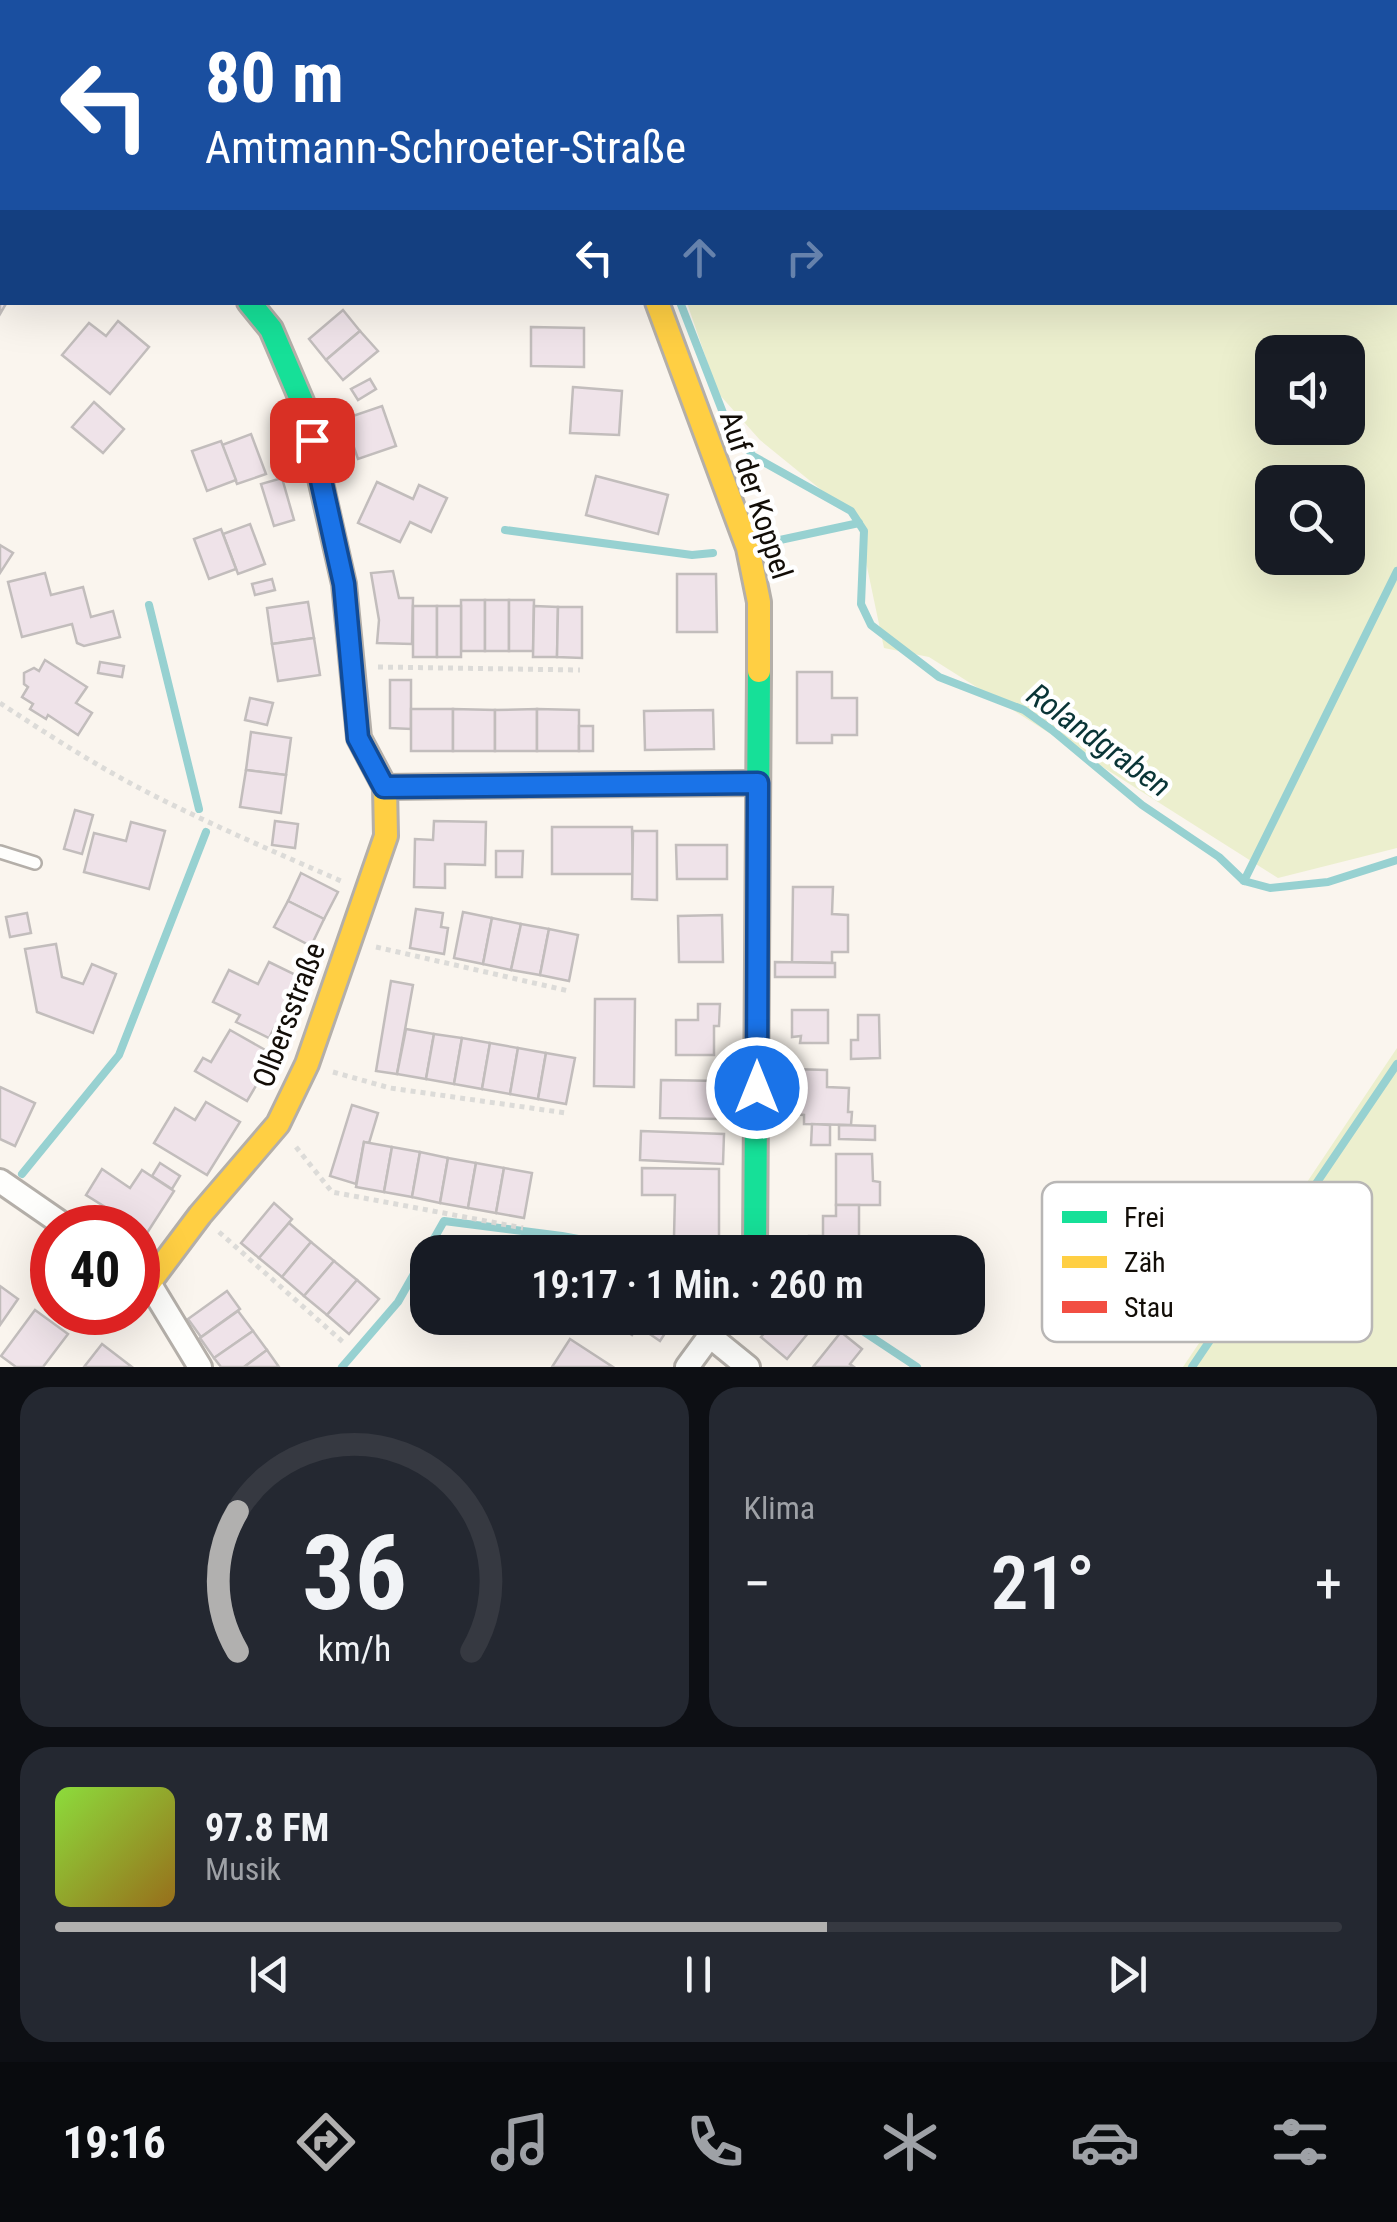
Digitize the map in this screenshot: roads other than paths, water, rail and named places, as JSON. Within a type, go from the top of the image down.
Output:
[{"type":"street","points":[[251,305],[271,329],[304,404],[344,584],[358,738],[384,787],[758,783]]},
{"type":"street","name":"Auf der Koppel","points":[[658,305],[748,548],[759,602],[755,1235]]},
{"type":"street","name":"Olbersstraße","points":[[160,1260],[278,1124],[307,1064],[386,836],[384,787]]},
{"type":"street","points":[[0,1180],[35,1205]]},
{"type":"street","points":[[160,1305],[200,1367]]},
{"type":"street","points":[[687,1367],[711,1335]]},
{"type":"street","points":[[723,1335],[748,1367]]},
{"type":"lane","points":[[0,852],[35,863]]},
{"type":"waterway","name":"Rolandgraben","points":[[681,305],[725,418],[753,456],[851,511],[864,531],[861,604],[871,625],[939,677],[1024,710],[1142,805],[1219,857],[1244,881],[1270,888],[1328,882],[1397,860]]},
{"type":"waterway","points":[[766,543],[859,523]]},
{"type":"waterway","points":[[505,530],[692,555],[713,553]]},
{"type":"waterway","points":[[1244,881],[1397,571]]},
{"type":"waterway","points":[[149,605],[199,809]]},
{"type":"waterway","points":[[22,1174],[119,1055],[206,832]]},
{"type":"waterway","points":[[1317,1182],[1397,1064]]},
{"type":"waterway","points":[[436,1235],[444,1221],[554,1235]]},
{"type":"waterway","points":[[342,1367],[398,1302],[410,1281]]},
{"type":"waterway","points":[[869,1335],[917,1367]]},
{"type":"waterway","points":[[1192,1367],[1209,1342]]}]
